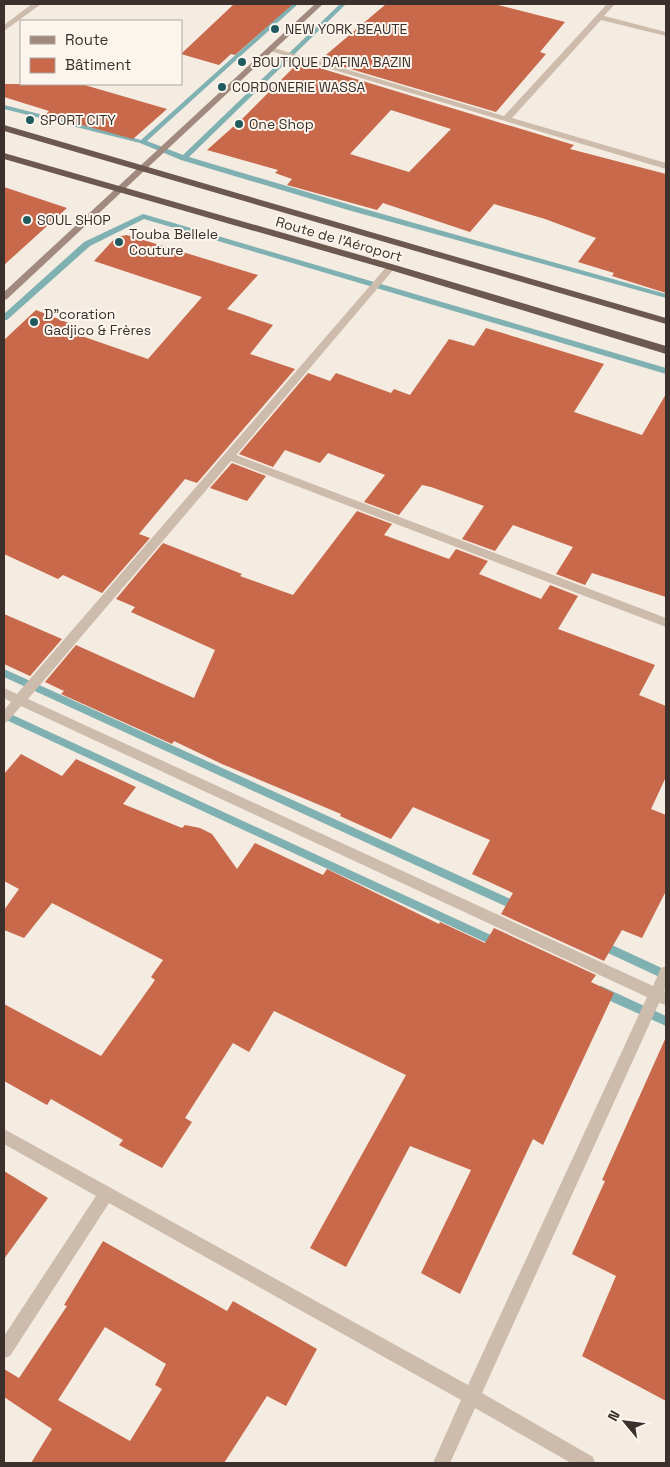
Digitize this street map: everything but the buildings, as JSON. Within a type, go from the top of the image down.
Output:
[{"type":"highway","name":"Route de l'Aéroport","points":[[4,128],[666,321]]},
{"type":"highway","name":"Route de l'Aéroport","points":[[4,156],[666,350]]},
{"type":"main road","points":[[4,296],[319,4]]},
{"type":"street","points":[[4,29],[37,4]]},
{"type":"street","points":[[507,118],[611,4]]},
{"type":"street","points":[[599,17],[666,34]]},
{"type":"street","points":[[271,50],[666,166]]},
{"type":"street","points":[[4,718],[391,268]]},
{"type":"street","points":[[228,456],[666,623]]},
{"type":"street","points":[[4,693],[661,997]]},
{"type":"street","points":[[441,1463],[661,997],[666,972]]},
{"type":"street","points":[[4,1136],[471,1396],[587,1463]]},
{"type":"street","points":[[4,1350],[106,1194]]},
{"type":"waterway","points":[[142,142],[295,4]]},
{"type":"waterway","points":[[184,158],[343,4]]},
{"type":"waterway","points":[[4,107],[142,142]]},
{"type":"waterway","points":[[142,142],[184,158]]},
{"type":"waterway","points":[[184,158],[351,208],[666,296]]},
{"type":"waterway","points":[[4,318],[87,244],[143,216],[666,371]]},
{"type":"waterway","points":[[4,673],[520,908]]},
{"type":"waterway","points":[[4,715],[500,944]]},
{"type":"waterway","points":[[599,944],[666,975]]},
{"type":"waterway","points":[[601,991],[666,1021]]},
{"type":"place","name":"NEW YORK BEAUTE","points":[[275,29]]},
{"type":"place","name":"BOUTIQUE DAFINA BAZIN","points":[[242,62]]},
{"type":"place","name":"CORDONERIE WASSA","points":[[222,87]]},
{"type":"place","name":"SPORT CITY","points":[[30,120]]},
{"type":"place","name":"One Shop","points":[[239,124]]},
{"type":"place","name":"SOUL SHOP","points":[[27,220]]},
{"type":"place","name":"Touba Bellele Couture","points":[[119,242]]},
{"type":"place","name":"D\"coration Gadjico & Frères","points":[[34,322]]}]
